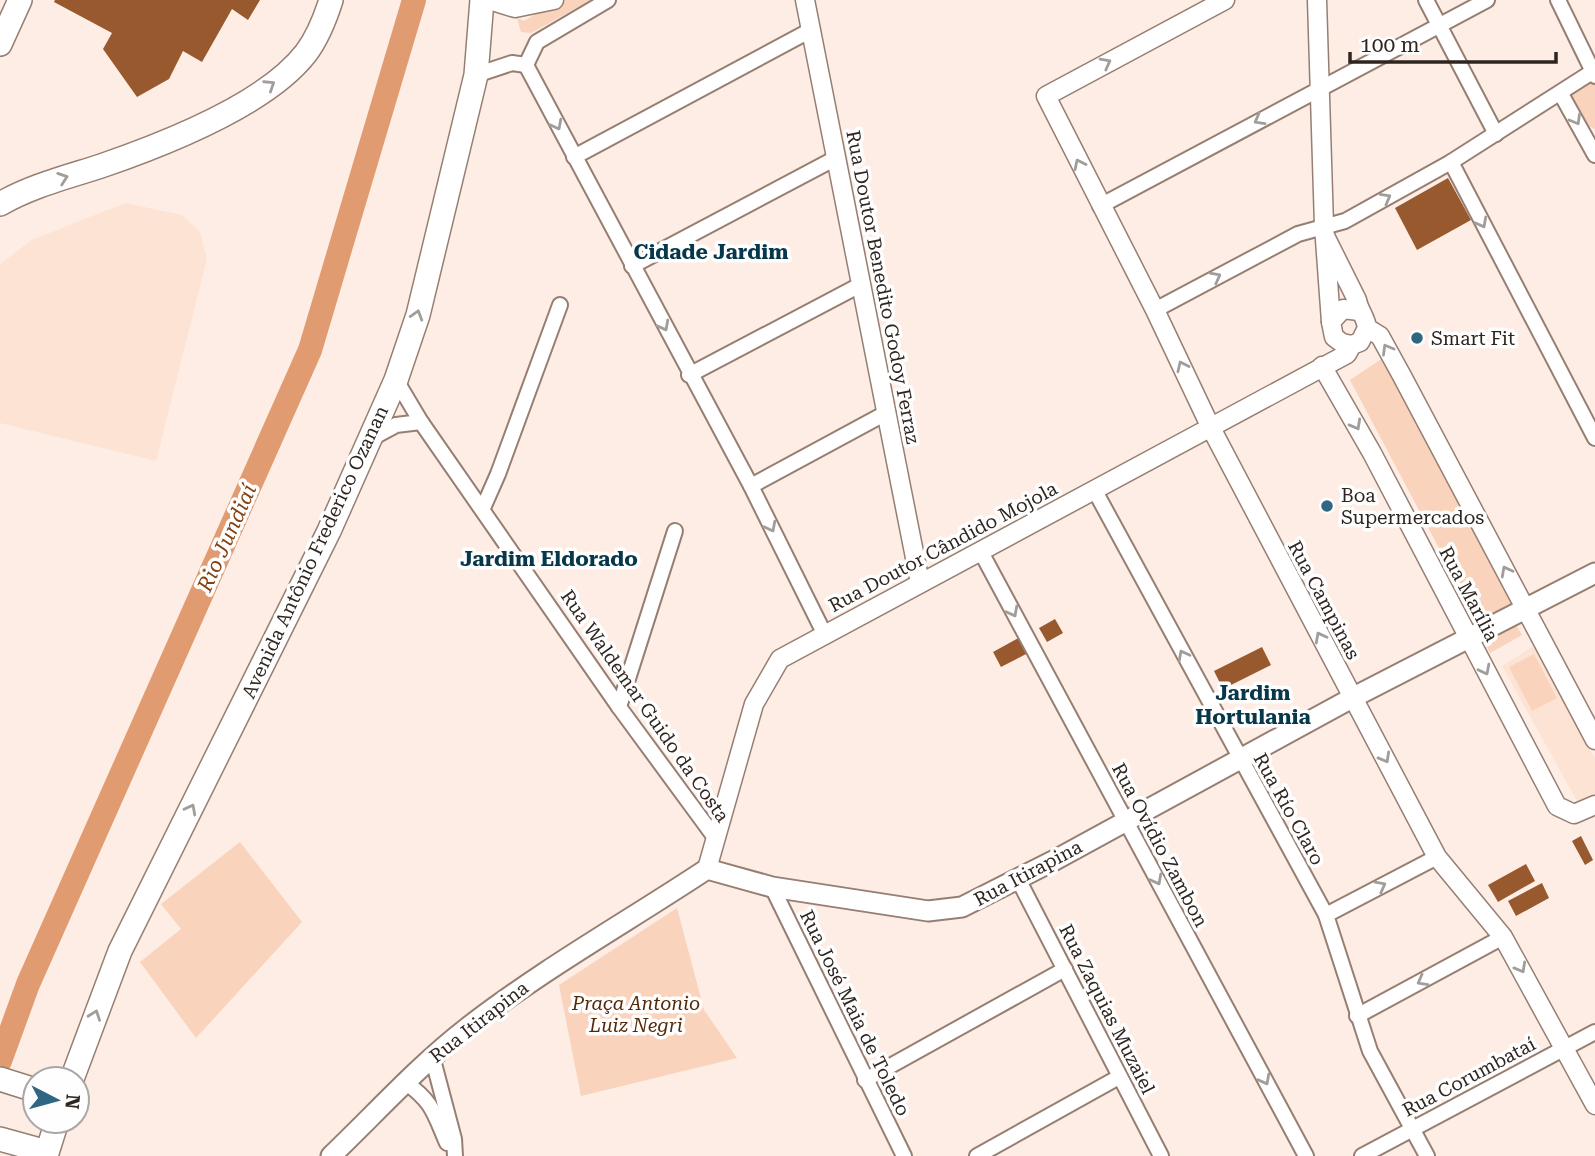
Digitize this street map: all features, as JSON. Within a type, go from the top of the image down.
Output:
[{"type":"main road","points":[[0,44],[20,0]]},
{"type":"main road","name":"Avenida Antônio Frederico Ozanan","points":[[77,1065],[120,951],[318,555],[396,380],[421,302],[476,75],[482,0]]},
{"type":"main road","points":[[0,204],[164,143],[228,112],[286,75],[306,54],[332,6]]},
{"type":"main road","name":"Rua Itirapina","points":[[331,1156],[432,1056],[542,974],[707,869],[772,887],[928,911],[962,907],[1352,698],[1595,573]]},
{"type":"main road","points":[[0,1079],[21,1086]]},
{"type":"main road","points":[[0,1139],[47,1154],[53,1135]]},
{"type":"street","points":[[489,0],[515,8],[554,0]]},
{"type":"street","points":[[526,65],[537,42],[608,0]]},
{"type":"street","name":"Rua Doutor Benedito Godoy Ferraz","points":[[805,0],[920,583]]},
{"type":"street","name":"Rua Campinas","points":[[1225,0],[1046,96],[1100,206],[1156,310],[1211,428],[1437,857],[1503,937],[1595,1105]]},
{"type":"street","points":[[1317,0],[1331,327],[1322,366]]},
{"type":"street","points":[[1426,0],[1496,134]]},
{"type":"street","points":[[1100,206],[1319,87],[1487,0]]},
{"type":"street","points":[[1156,310],[1297,234],[1325,232],[1451,162],[1594,74],[1558,0]]},
{"type":"street","points":[[574,157],[811,30]]},
{"type":"street","points":[[476,75],[512,63],[526,65]]},
{"type":"street","points":[[526,65],[689,375],[751,486],[824,633]]},
{"type":"street","points":[[1561,94],[1593,147]]},
{"type":"street","points":[[632,266],[836,158]]},
{"type":"street","points":[[1451,162],[1595,438]]},
{"type":"street","points":[[1325,232],[1357,300],[1359,311],[1366,318],[1367,328],[1380,337],[1402,376],[1595,740]]},
{"type":"street","points":[[689,375],[860,285]]},
{"type":"street","points":[[483,508],[560,305]]},
{"type":"street","points":[[1331,327],[1343,309],[1359,311]]},
{"type":"street","points":[[1331,327],[1342,343],[1352,345]]},
{"type":"street","name":"Rua Doutor Cândido Mojola","points":[[707,869],[746,728],[761,690],[780,659],[1348,354],[1352,345],[1360,342],[1367,328]]},
{"type":"street","name":"Rua Marília","points":[[1322,366],[1556,806],[1574,814],[1595,805]]},
{"type":"street","name":"Rua Waldemar Guido da Costa","points":[[396,380],[421,422],[619,707],[716,839]]},
{"type":"street","points":[[751,486],[886,413]]},
{"type":"street","points":[[368,440],[396,425],[421,422]]},
{"type":"street","name":"Rua Río Claro","points":[[1095,491],[1326,915],[1370,1051],[1427,1156]]},
{"type":"street","points":[[619,707],[675,531]]},
{"type":"street","name":"Rua Ovídio Zambon","points":[[981,552],[1306,1156]]},
{"type":"street","points":[[1326,915],[1437,857]]},
{"type":"street","name":"Rua Zaquias Muzaiel","points":[[1018,879],[1161,1156]]},
{"type":"street","name":"Rua José Maia de Toledo","points":[[772,887],[904,1156]]},
{"type":"street","points":[[1357,1016],[1503,937]]},
{"type":"street","points":[[865,1080],[1065,970]]},
{"type":"street","name":"Rua Corumbataí","points":[[1362,1156],[1595,1032]]},
{"type":"street","points":[[432,1056],[454,1139],[454,1155]]},
{"type":"street","points":[[977,1156],[1119,1077]]},
{"type":"street","points":[[405,1082],[425,1097],[434,1109],[454,1155]]},
{"type":"shaded area","points":[[125,203],[182,215],[200,232],[207,259],[156,461],[0,423],[0,264],[32,240]]},
{"type":"shaded area","points":[[1534,646],[1595,758],[1595,799],[1577,801],[1502,666]]},
{"type":"green space","points":[[559,0],[591,0],[531,33],[521,32],[517,18],[524,21]]},
{"type":"green space","points":[[1583,81],[1593,81],[1595,85],[1595,129],[1589,126],[1571,96],[1575,85]]},
{"type":"green space","points":[[1383,358],[1514,607],[1482,629],[1350,380]]},
{"type":"green space","points":[[1515,623],[1522,635],[1490,653],[1483,639]]},
{"type":"green space","points":[[1534,654],[1557,698],[1532,711],[1509,667]]},
{"type":"green space","points":[[240,842],[302,922],[196,1038],[140,962],[181,929],[161,904]]},
{"type":"green space","name":"Praça Antonio Luiz Negri","points":[[677,908],[704,1010],[737,1058],[581,1096],[559,985]]},
{"type":"building","points":[[260,0],[248,20],[232,9],[202,62],[183,51],[169,79],[137,97],[103,49],[112,33],[54,2]]},
{"type":"building","points":[[1448,178],[1471,220],[1417,250],[1395,208]]},
{"type":"building","points":[[1055,619],[1063,633],[1047,642],[1039,628]]},
{"type":"building","points":[[1022,636],[1030,652],[1001,667],[993,652]]},
{"type":"building","points":[[1262,647],[1271,665],[1223,689],[1214,671]]},
{"type":"building","points":[[1581,836],[1593,860],[1585,865],[1572,841]]},
{"type":"building","points":[[1526,864],[1535,881],[1498,902],[1488,885]]},
{"type":"building","points":[[1542,883],[1549,898],[1516,916],[1508,901]]},
{"type":"waterway","name":"Rio Jundiaí","points":[[0,1061],[28,984],[310,350],[414,0]]},
{"type":"place","name":"Smart Fit","points":[[1417,338]]},
{"type":"place","name":"Boa Supermercados","points":[[1327,506]]},
{"type":"district","name":"Cidade Jardim","points":[[711,252]]},
{"type":"district","name":"Jardim Eldorado","points":[[549,559]]},
{"type":"district","name":"Jardim Hortulania","points":[[1253,705]]}]
